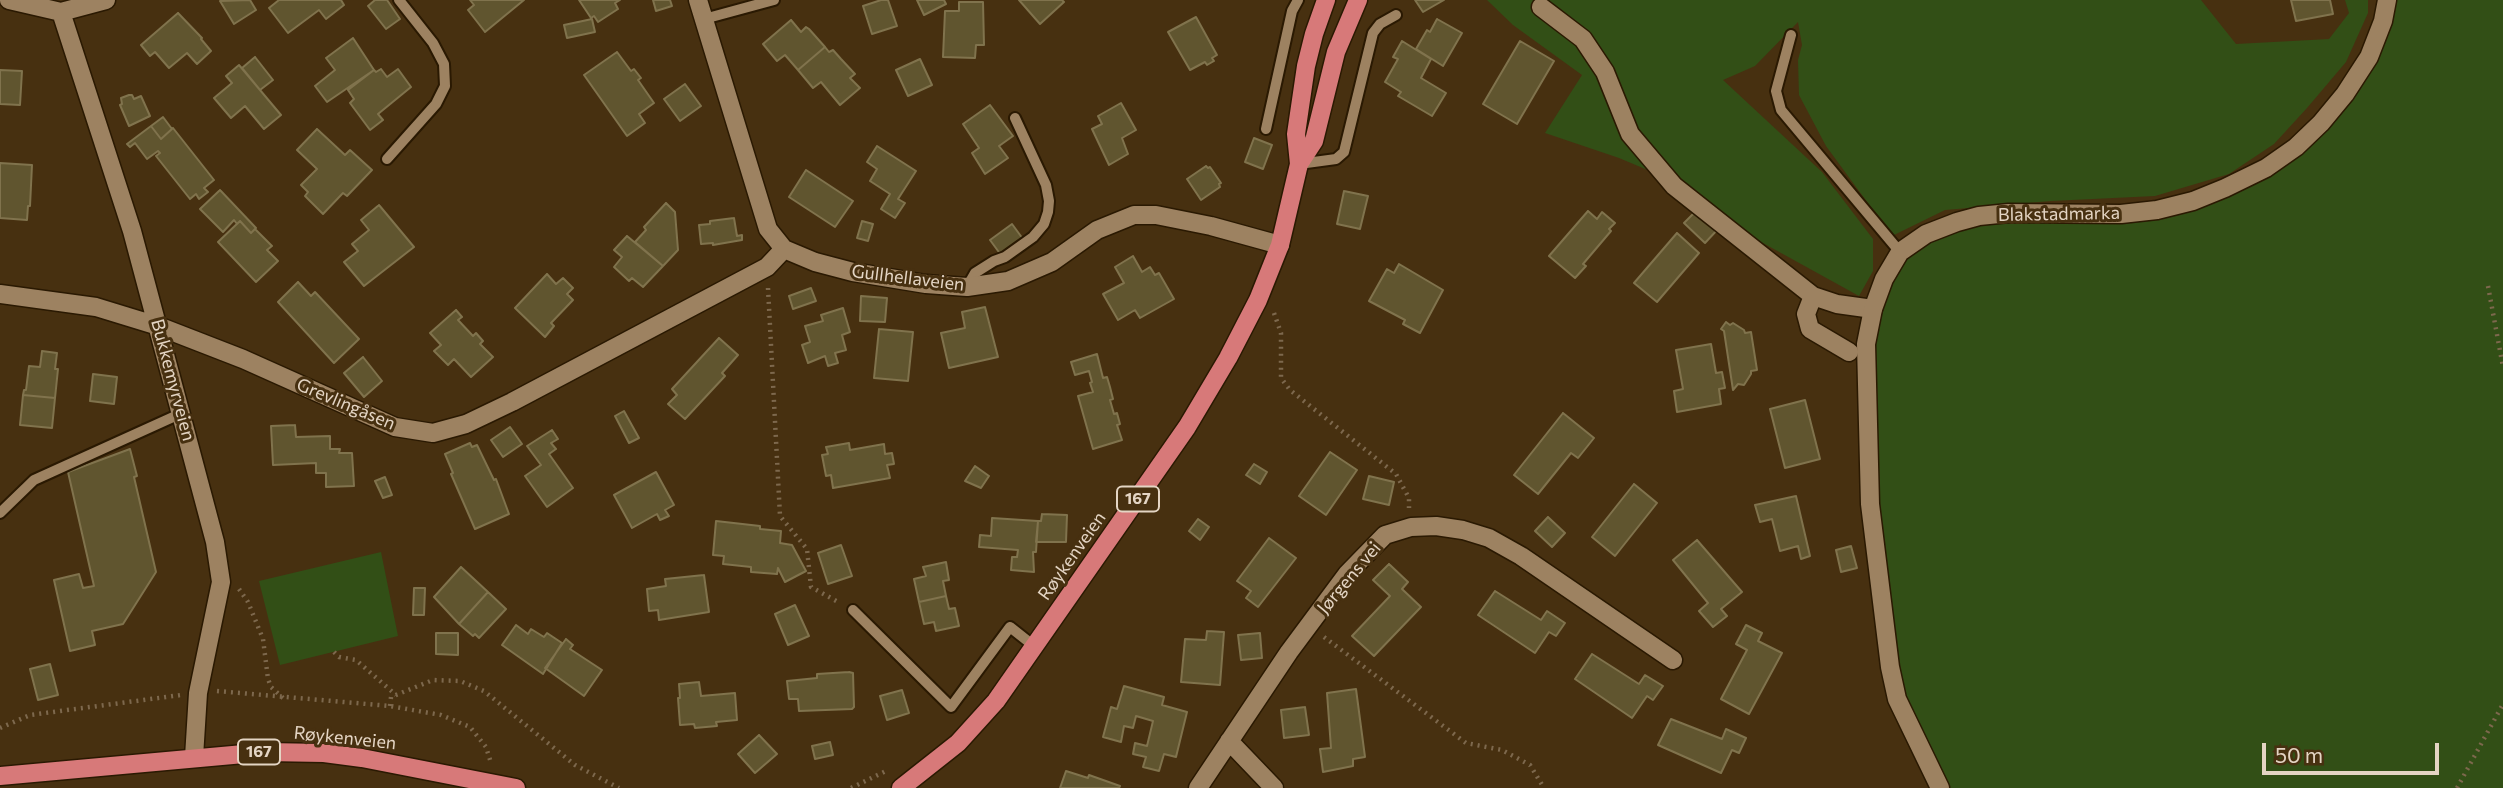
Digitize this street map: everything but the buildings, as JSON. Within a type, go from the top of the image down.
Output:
[{"type":"main road","name":"Røykenveien","points":[[901,788],[970,732],[996,701],[1200,406],[1249,318],[1280,245],[1299,164],[1296,134],[1304,81],[1314,34],[1326,0]]},
{"type":"main road","name":"Røykenveien","points":[[1299,164],[1314,141],[1336,52],[1358,0]]},
{"type":"main road","name":"Røykenveien","points":[[0,776],[194,757],[266,752],[324,753],[394,763],[516,788]]},
{"type":"street","points":[[9,0],[61,12],[106,0]]},
{"type":"street","points":[[698,0],[768,229],[784,249]]},
{"type":"street","name":"Blakstadmarka","points":[[1940,788],[1897,699],[1890,667],[1870,504],[1866,344],[1873,309],[1884,279],[1900,252],[1927,234],[1979,216],[2010,213],[2121,214],[2157,210],[2204,197],[2266,168],[2296,147],[2345,94],[2368,57],[2383,21],[2387,0]]},
{"type":"street","points":[[1541,7],[1583,40],[1605,72],[1630,134],[1674,187],[1813,296],[1837,304],[1873,309]]},
{"type":"street","name":"Bukkemyrveien","points":[[61,12],[132,231],[215,541],[221,582],[198,693],[194,757]]},
{"type":"street","name":"Gullhellaveien","points":[[784,249],[815,262],[853,272],[926,284],[967,287],[1007,281],[1052,262],[1097,230],[1134,215],[1156,215],[1211,226],[1280,245]]},
{"type":"street","name":"Grevlingåsen","points":[[0,294],[96,307],[158,326],[243,359],[395,427],[433,433],[466,424],[512,402],[767,267],[784,249]]},
{"type":"street","points":[[1813,296],[1806,314],[1810,329],[1849,352]]},
{"type":"street","name":"Jørgens vei","points":[[1198,788],[1347,575],[1385,535],[1411,527],[1450,528],[1489,538],[1521,556],[1673,660]]},
{"type":"street","points":[[1229,741],[1274,788]]},
{"type":"lane","points":[[387,159],[436,104],[445,86],[444,64],[433,43],[399,0]]},
{"type":"lane","points":[[704,19],[774,0]]},
{"type":"lane","points":[[1266,129],[1292,11],[1298,0]]},
{"type":"lane","points":[[1299,164],[1336,159],[1344,152],[1373,33],[1380,24],[1396,15]]},
{"type":"lane","points":[[1791,35],[1776,91],[1781,110],[1900,252]]},
{"type":"lane","points":[[967,287],[975,273],[1005,257],[1033,237],[1044,224],[1048,212],[1046,185],[1014,118]]},
{"type":"lane","points":[[0,513],[34,480],[182,413]]},
{"type":"lane","points":[[853,610],[951,707],[1010,627],[1034,646]]},
{"type":"path","points":[[767,267],[780,516],[807,549],[811,587],[853,610]]},
{"type":"path","points":[[2488,286],[2503,367]]},
{"type":"path","points":[[1274,313],[1281,333],[1282,378],[1290,390],[1316,412],[1396,474],[1409,498],[1411,527]]},
{"type":"path","points":[[237,585],[248,603],[263,639],[271,687],[284,698]]},
{"type":"path","points":[[1310,626],[1466,743],[1502,750],[1530,765],[1544,788]]},
{"type":"path","points":[[334,652],[339,657],[356,660],[396,695]]},
{"type":"path","points":[[390,706],[391,697],[433,680],[460,681],[484,691],[575,765],[619,788]]},
{"type":"path","points":[[0,728],[30,715],[221,691],[390,706],[441,715],[470,727],[486,747],[494,769]]},
{"type":"path","points":[[2457,788],[2503,705],[2503,696]]},
{"type":"green space","points":[[1487,0],[2201,0],[2236,44],[2329,39],[2349,13],[2345,0],[2368,0],[2368,13],[2346,62],[2307,108],[2274,144],[2229,174],[2155,196],[1945,210],[1892,236],[1826,146],[1799,95],[1798,60],[1802,45],[1798,22],[1755,66],[1723,80],[1822,172],[1873,239],[1873,271],[1859,296],[1743,232],[1693,189],[1619,158],[1545,133],[1582,75],[1513,25]]},
{"type":"green space","points":[[2379,0],[2503,0],[2503,788],[1935,788],[1888,641],[1862,367],[1889,261],[1958,226],[2016,219],[2129,218],[2231,191],[2343,96],[2378,16]]},
{"type":"green space","points":[[381,552],[398,636],[280,665],[259,581]]}]
